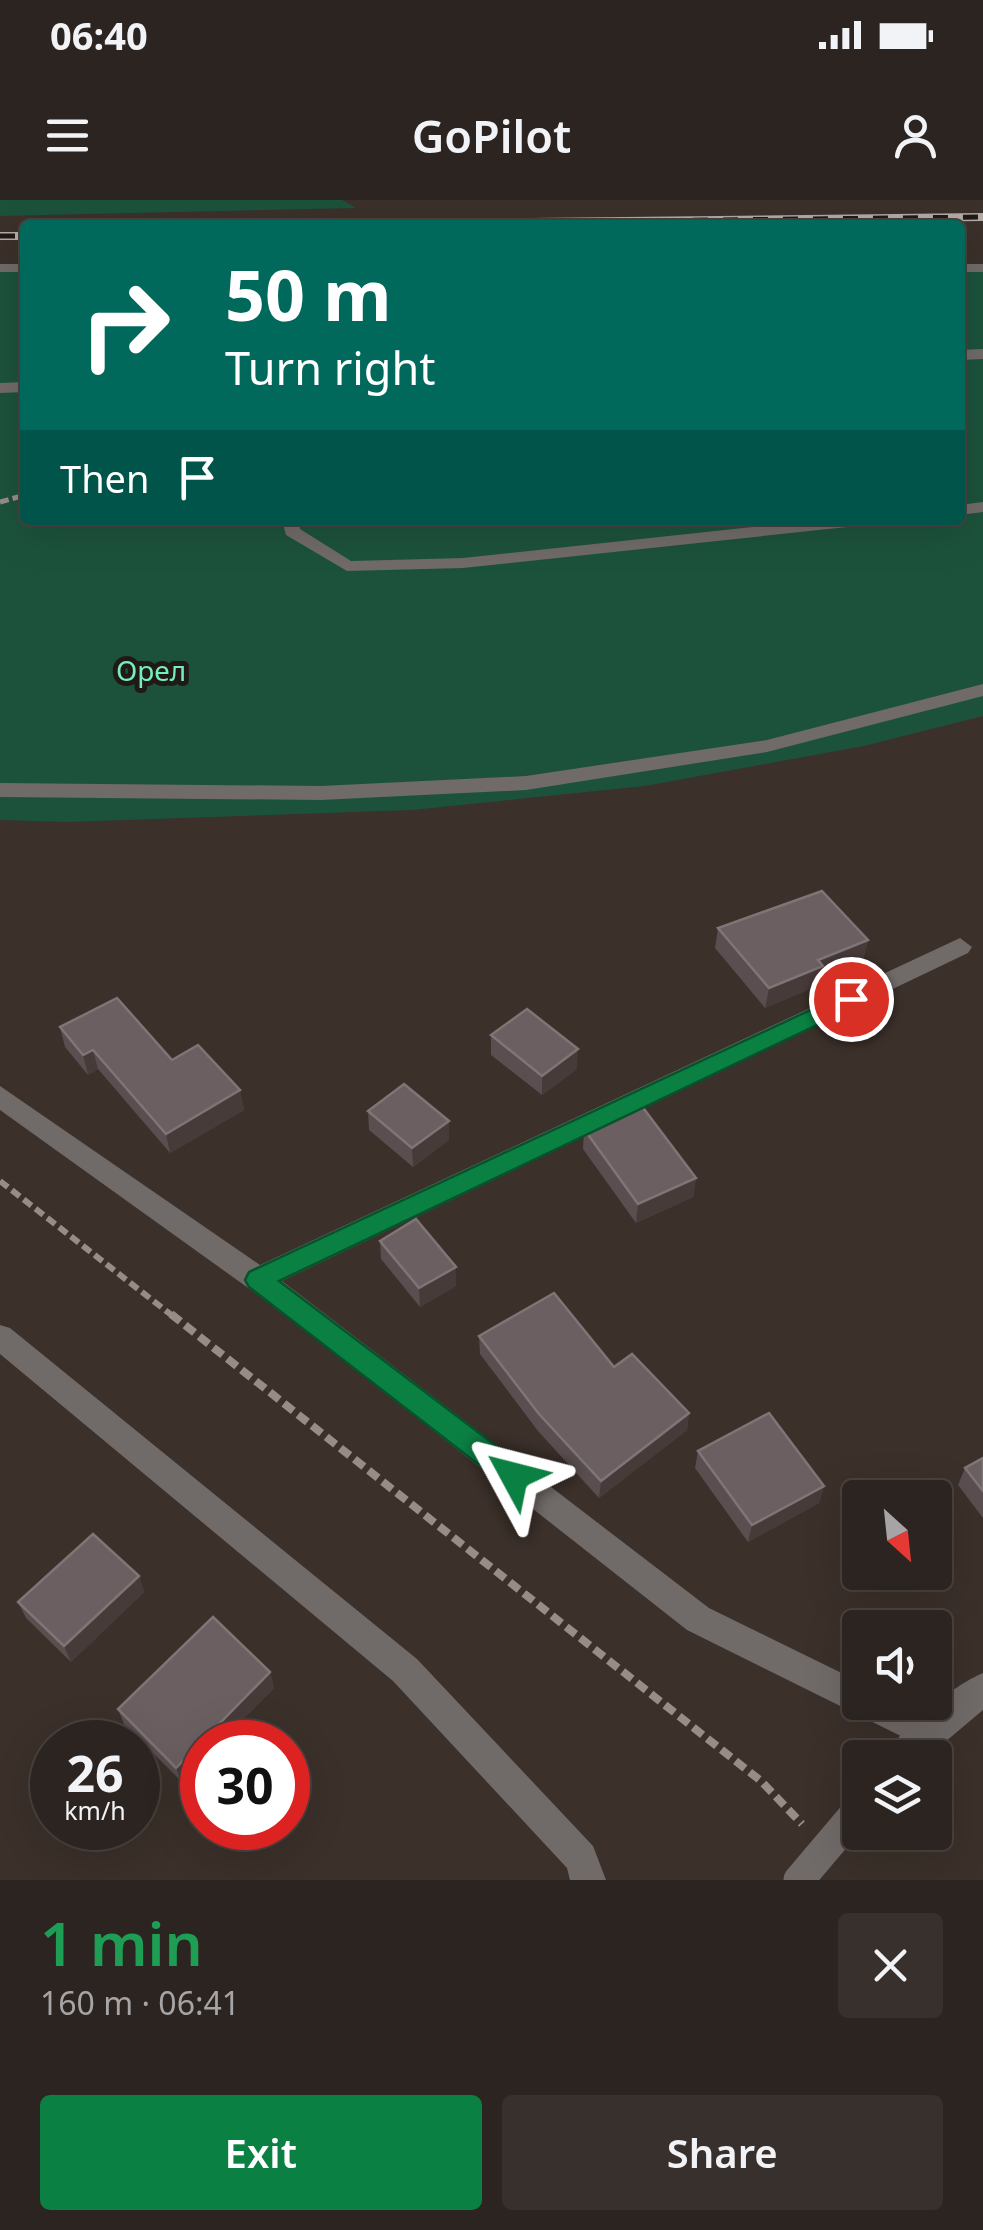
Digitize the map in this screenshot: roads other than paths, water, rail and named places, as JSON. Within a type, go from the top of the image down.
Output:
[{"type":"street","points":[[258,1280],[960,947]]},
{"type":"street","points":[[0,1096],[258,1280],[698,1619],[842,1690]]},
{"type":"street","points":[[0,1337],[405,1670],[580,1858],[588,1880]]},
{"type":"street","points":[[919,1740],[983,1689]]},
{"type":"street","points":[[903,1720],[927,1732]]},
{"type":"street","points":[[800,1880],[842,1830]]},
{"type":"lane","points":[[291,525],[292,531],[348,566],[463,563],[819,525]]},
{"type":"lane","points":[[0,790],[321,793],[526,783],[767,746],[983,690]]},
{"type":"railway","points":[[717,220],[983,217]]},
{"type":"railway","points":[[0,236],[20,236]]},
{"type":"park label","name":"Орел","points":[[151,670]]}]
